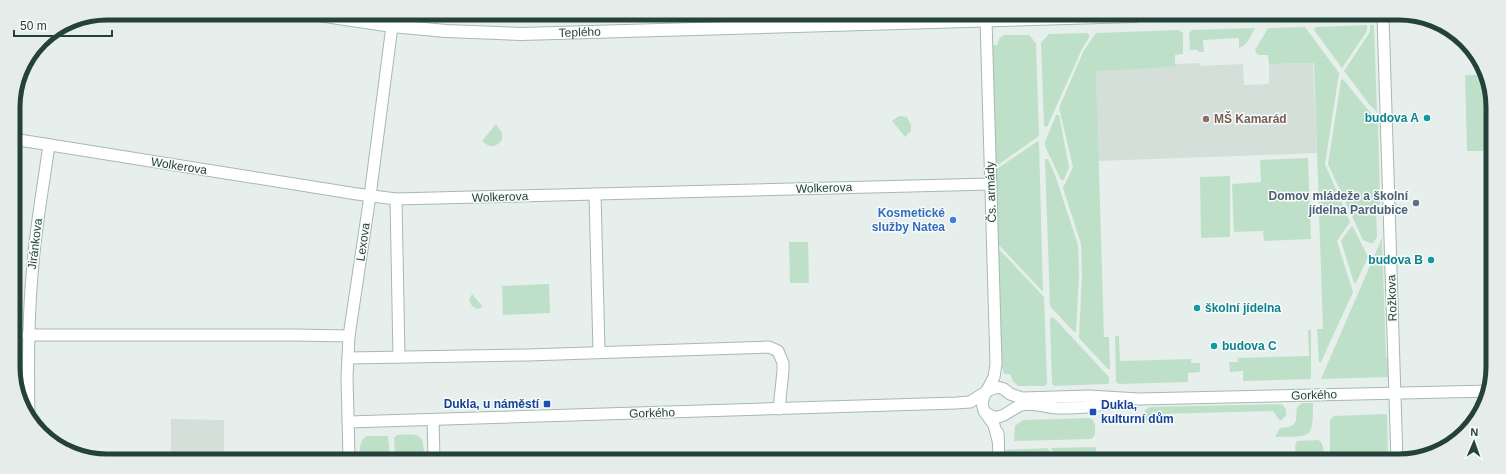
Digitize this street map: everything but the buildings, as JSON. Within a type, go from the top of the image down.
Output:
[{"type":"main road","name":"Teplého","points":[[352,20],[392,26],[521,34],[841,20]]},
{"type":"street","name":"Čs. armády","points":[[986,20],[996,364],[994,377],[982,403],[994,425],[998,440]]},
{"type":"street","name":"Rožkova","points":[[1383,20],[1397,454]]},
{"type":"street","name":"Lexova","points":[[349,454],[349,336],[370,196],[392,26]]},
{"type":"street","name":"Wolkerova","points":[[20,141],[396,199],[991,184]]},
{"type":"street","name":"Jiránkova","points":[[29,404],[28,335],[32,274],[36,231],[49,145]]},
{"type":"street","points":[[595,194],[600,352]]},
{"type":"street","points":[[396,199],[399,357]]},
{"type":"street","points":[[28,335],[349,336]]},
{"type":"street","points":[[348,358],[528,355],[768,347],[778,351],[783,363],[779,409]]},
{"type":"street","name":"Čs. armády","points":[[996,364],[1002,384],[1012,398],[1012,403],[1008,413],[1002,421],[999,431],[999,454]]},
{"type":"street","name":"Gorkého","points":[[348,422],[956,404],[970,402],[986,392],[997,388],[1018,397],[1028,398],[1089,396],[1139,399],[1483,390]]},
{"type":"street","name":"Gorkého","points":[[956,404],[971,406],[998,418],[1016,407],[1025,405],[1058,408],[1089,407],[1139,399]]},
{"type":"street","points":[[433,420],[434,454]]},
{"type":"shaded area","name":"MŠ Kamarád","points":[[1199,63],[1200,66],[1243,64],[1244,85],[1269,84],[1269,64],[1313,63],[1317,153],[1098,161],[1096,70],[1175,67],[1175,64]]},
{"type":"shaded area","points":[[171,419],[224,420],[224,454],[171,454]]},
{"type":"green space","points":[[1367,25],[1367,31],[1342,68],[1314,30],[1316,27]]},
{"type":"green space","points":[[1370,25],[1374,25],[1377,112],[1369,104],[1344,71],[1370,32]]},
{"type":"green space","points":[[1305,27],[1339,73],[1325,164],[1350,222],[1337,241],[1353,292],[1321,362],[1319,362],[1317,329],[1323,329],[1314,63],[1269,64],[1268,55],[1259,55],[1255,50],[1268,28]]},
{"type":"green space","points":[[1255,28],[1247,43],[1242,47],[1239,48],[1239,38],[1203,40],[1204,52],[1190,50],[1189,33],[1192,30]]},
{"type":"green space","points":[[1179,30],[1183,33],[1183,54],[1175,55],[1175,67],[1096,71],[1104,337],[1109,337],[1110,369],[1108,369],[1079,338],[1082,274],[1081,244],[1063,188],[1073,167],[1059,108],[1084,50],[1096,33]]},
{"type":"green space","points":[[1087,33],[1090,36],[1082,49],[1047,127],[1044,126],[1041,43],[1049,34]]},
{"type":"green space","points":[[1004,35],[1029,35],[1036,43],[1039,136],[995,167],[992,45],[997,45],[999,39]]},
{"type":"green space","points":[[1465,75],[1480,75],[1486,101],[1486,151],[1467,151]]},
{"type":"green space","points":[[1343,79],[1378,120],[1380,204],[1376,208],[1377,237],[1373,243],[1363,240],[1328,164],[1341,80]]},
{"type":"green space","points":[[1056,115],[1059,115],[1069,167],[1064,180],[1061,180],[1045,146],[1045,142]]},
{"type":"green space","points":[[899,116],[907,117],[911,125],[911,131],[905,137],[892,121]]},
{"type":"green space","points":[[496,124],[502,133],[502,140],[495,146],[487,145],[482,141]]},
{"type":"green space","points":[[1038,141],[1043,292],[998,244],[995,170]]},
{"type":"green space","points":[[1308,158],[1311,239],[1264,241],[1263,231],[1234,232],[1232,184],[1261,182],[1260,160]]},
{"type":"green space","points":[[1045,159],[1048,159],[1055,175],[1078,245],[1079,275],[1075,333],[1050,306]]},
{"type":"green space","points":[[1230,176],[1230,237],[1201,238],[1200,177]]},
{"type":"green space","points":[[1351,227],[1353,227],[1368,257],[1356,283],[1354,283],[1341,241]]},
{"type":"green space","points":[[1382,238],[1386,358],[1390,359],[1390,377],[1321,379]]},
{"type":"green space","points":[[789,242],[808,242],[809,283],[790,283]]},
{"type":"green space","points":[[998,248],[1044,297],[1047,384],[1045,386],[1018,386],[1013,381],[1010,374],[1004,374],[1002,367]]},
{"type":"green space","points":[[549,284],[550,313],[503,315],[502,286]]},
{"type":"green space","points":[[472,294],[483,307],[477,309],[472,306],[469,300]]},
{"type":"green space","points":[[1053,317],[1109,377],[1109,383],[1055,386],[1052,384],[1050,319]]},
{"type":"green space","points":[[1308,330],[1311,330],[1311,379],[1243,381],[1243,371],[1230,372],[1229,362],[1238,362],[1238,358],[1309,356]]},
{"type":"green space","points":[[1115,336],[1119,336],[1120,361],[1191,359],[1191,363],[1200,363],[1200,372],[1188,373],[1188,382],[1119,384],[1116,382]]},
{"type":"green space","points":[[1303,403],[1313,403],[1312,424],[1308,434],[1296,437],[1275,437],[1280,428],[1294,425],[1296,421],[1297,409]]},
{"type":"green space","points":[[1283,405],[1286,410],[1286,416],[1280,421],[1273,411],[1159,414],[1153,423],[1148,422],[1145,419],[1145,410],[1150,407]]},
{"type":"green space","points":[[1387,414],[1388,454],[1330,454],[1330,420],[1334,416]]},
{"type":"green space","points":[[1089,418],[1093,420],[1095,425],[1095,435],[1091,439],[1014,441],[1015,426],[1023,420]]},
{"type":"green space","points":[[397,435],[416,435],[420,437],[423,444],[424,454],[395,454],[394,438]]},
{"type":"green space","points":[[367,436],[388,436],[390,454],[360,454],[361,443]]},
{"type":"green space","points":[[1318,440],[1322,443],[1324,454],[1296,454],[1295,446],[1297,441]]},
{"type":"green space","points":[[1096,447],[1097,454],[1054,454],[1051,448]]},
{"type":"green space","points":[[1048,448],[1050,454],[1004,454],[1004,450]]},
{"type":"place","name":"budova A","points":[[1427,118]]},
{"type":"place","name":"MŠ Kamarád","points":[[1206,119]]},
{"type":"place","name":"Domov mládeže a školní jídelna Pardubice","points":[[1416,203]]},
{"type":"place","name":"Kosmetické služby Natea","points":[[953,220]]},
{"type":"place","name":"budova B","points":[[1431,260]]},
{"type":"place","name":"školní jídelna","points":[[1197,308]]},
{"type":"place","name":"budova C","points":[[1214,346]]},
{"type":"place","name":"Dukla, u náměstí","points":[[547,404]]},
{"type":"place","name":"Dukla, kulturní dům","points":[[1093,412]]}]
